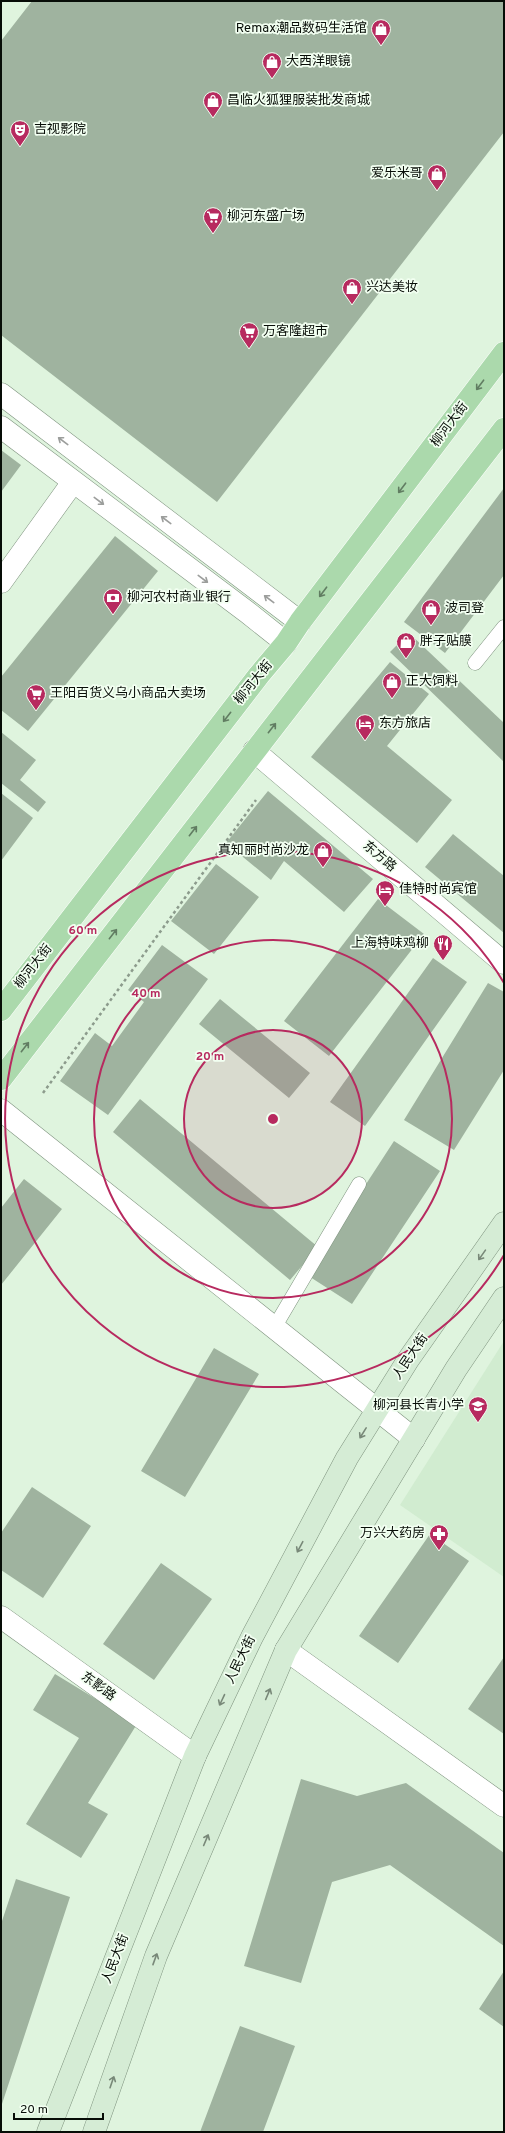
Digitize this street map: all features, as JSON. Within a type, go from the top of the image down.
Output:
[{"type":"main road","name":"柳河大街","points":[[1,1010],[259,675],[286,644],[300,622],[504,353]]},
{"type":"main road","points":[[1,1078],[503,433]]},
{"type":"street","points":[[1,394],[300,622]]},
{"type":"street","points":[[1,427],[247,612],[286,644]]},
{"type":"street","points":[[1,582],[73,482]]},
{"type":"street","name":"东方路","points":[[254,752],[504,962]]},
{"type":"street","points":[[1,1110],[414,1439]]},
{"type":"street","name":"人民大街","points":[[48,2132],[195,1756],[252,1637],[347,1458],[408,1360],[502,1230]]},
{"type":"street","points":[[94,2132],[156,1956],[286,1650],[456,1369],[504,1298]]},
{"type":"street","name":"东影路","points":[[1,1617],[195,1756]]},
{"type":"street","points":[[286,1650],[504,1806]]},
{"type":"lane","points":[[475,663],[504,627]]},
{"type":"lane","points":[[274,1328],[359,1184]]},
{"type":"path","points":[[43,1093],[256,800]]},
{"type":"shaded area","name":"柳河县长青小学","points":[[504,1341],[504,1577],[400,1505]]},
{"type":"building","name":"柳河东盛广场","points":[[32,1],[504,1],[504,132],[217,502],[1,335],[1,41]]},
{"type":"building","points":[[1,450],[21,465],[1,492]]},
{"type":"building","points":[[504,488],[504,575],[445,653],[404,622]]},
{"type":"building","points":[[115,536],[158,571],[28,731],[1,710],[1,677]]},
{"type":"building","points":[[409,633],[504,723],[504,762],[390,652]]},
{"type":"building","points":[[390,662],[429,694],[387,746],[452,800],[417,843],[311,757]]},
{"type":"building","points":[[1,732],[36,760],[20,780],[46,802],[38,812],[1,783]]},
{"type":"building","points":[[268,791],[373,879],[344,912],[284,861],[271,880],[226,843]]},
{"type":"building","points":[[1,793],[33,818],[1,861]]},
{"type":"building","points":[[453,834],[504,876],[504,933],[425,867]]},
{"type":"building","points":[[216,864],[259,897],[214,954],[171,921]]},
{"type":"building","points":[[378,899],[424,934],[329,1056],[284,1021]]},
{"type":"building","points":[[162,945],[208,979],[108,1115],[60,1081],[95,1033],[112,1046],[144,1002],[128,990]]},
{"type":"building","points":[[433,958],[467,982],[365,1126],[330,1102]]},
{"type":"building","points":[[488,983],[504,992],[504,1070],[454,1150],[404,1120]]},
{"type":"building","points":[[220,999],[310,1073],[289,1098],[199,1024]]},
{"type":"building","points":[[140,1099],[318,1247],[290,1280],[113,1132]]},
{"type":"building","points":[[394,1141],[440,1171],[352,1304],[307,1275]]},
{"type":"building","points":[[24,1179],[62,1209],[1,1285],[1,1208]]},
{"type":"building","points":[[214,1348],[259,1374],[185,1497],[141,1471]]},
{"type":"building","points":[[32,1487],[91,1526],[43,1598],[1,1570],[1,1533]]},
{"type":"building","points":[[430,1534],[469,1561],[398,1663],[359,1636]]},
{"type":"building","points":[[161,1563],[212,1599],[154,1680],[103,1644]]},
{"type":"building","points":[[504,1657],[504,1734],[468,1709]]},
{"type":"building","points":[[55,1674],[137,1724],[88,1803],[108,1814],[81,1858],[26,1824],[79,1738],[33,1710]]},
{"type":"building","points":[[301,1779],[357,1796],[406,1783],[504,1853],[504,1946],[390,1865],[332,1882],[301,1983],[244,1966]]},
{"type":"building","points":[[16,1879],[70,1897],[1,2107],[1,1924]]},
{"type":"building","points":[[504,1971],[504,2027],[479,2009]]},
{"type":"building","points":[[240,2026],[295,2046],[263,2132],[200,2132]]},
{"type":"place","name":"Remax潮品数码生活馆","points":[[381,46]]},
{"type":"place","name":"大西洋眼镜","points":[[272,79]]},
{"type":"place","name":"昌临火狐狸服装批发商城","points":[[213,118]]},
{"type":"place","name":"吉视影院","points":[[20,147]]},
{"type":"place","name":"爱乐米哥","points":[[437,191]]},
{"type":"place","name":"柳河东盛广场","points":[[213,234]]},
{"type":"place","name":"兴达美妆","points":[[352,305]]},
{"type":"place","name":"万客隆超市","points":[[249,349]]},
{"type":"place","name":"柳河农村商业银行","points":[[113,615]]},
{"type":"place","name":"波司登","points":[[431,626]]},
{"type":"place","name":"胖子贴膜","points":[[406,659]]},
{"type":"place","name":"正大饲料","points":[[392,699]]},
{"type":"place","name":"王阳百货义乌小商品大卖场","points":[[36,711]]},
{"type":"place","name":"东方旅店","points":[[365,741]]},
{"type":"place","name":"真知丽时尚沙龙","points":[[323,868]]},
{"type":"place","name":"佳特时尚宾馆","points":[[385,907]]},
{"type":"place","name":"上海特味鸡柳","points":[[443,961]]},
{"type":"place","name":"柳河县长青小学","points":[[478,1423]]},
{"type":"place","name":"万兴大药房","points":[[439,1551]]}]
